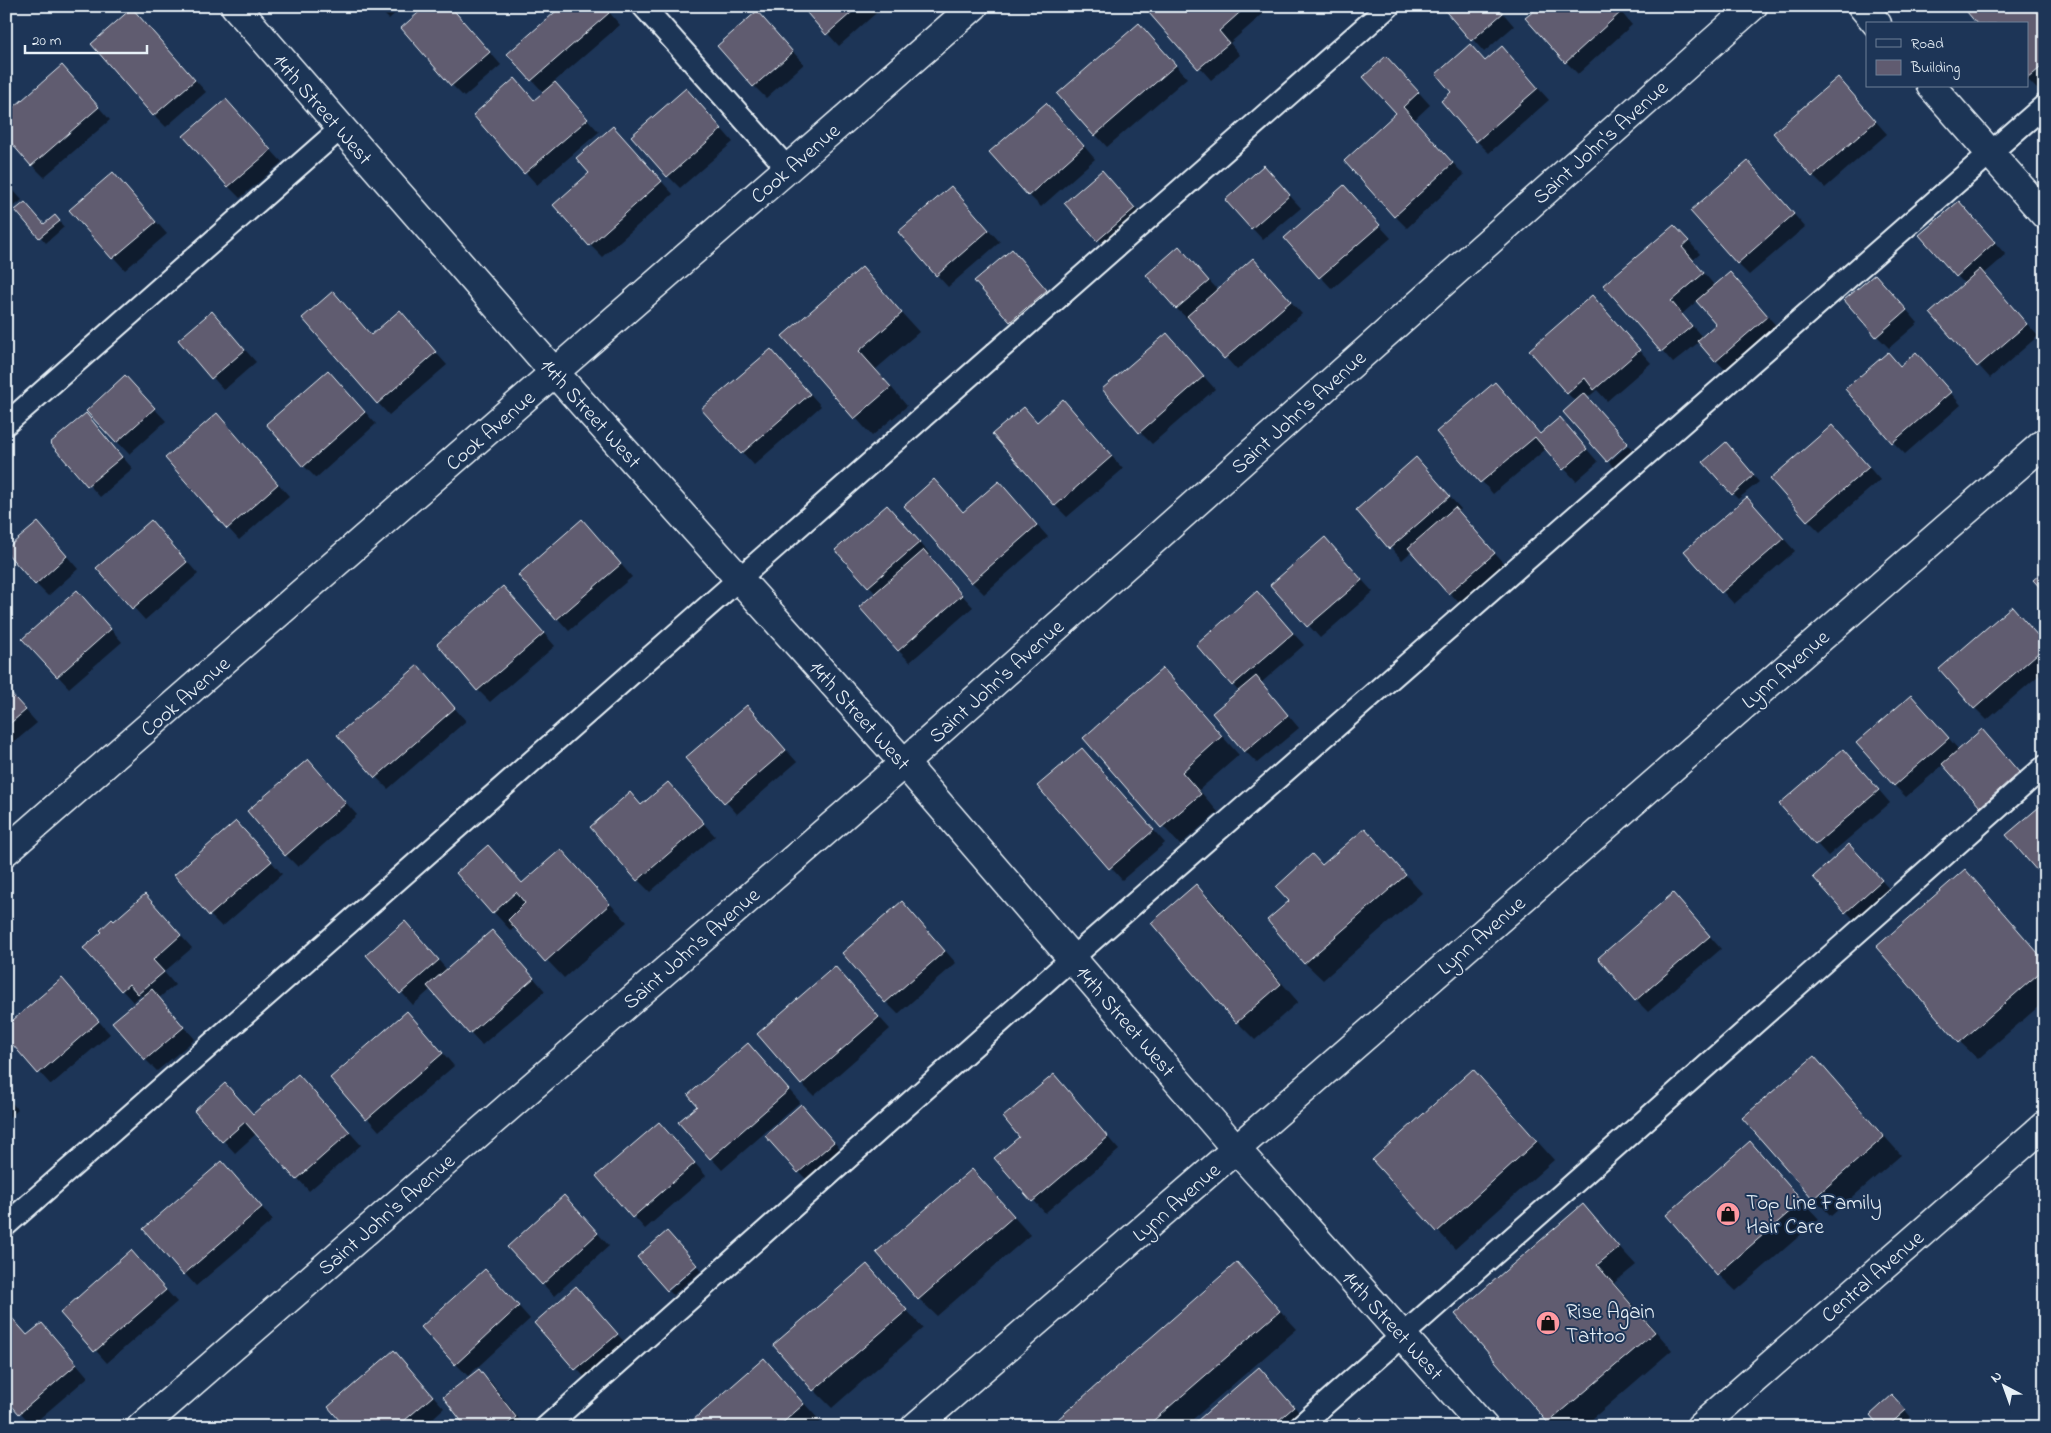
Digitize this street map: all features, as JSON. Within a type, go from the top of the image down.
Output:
[{"type":"street","name":"14th Street West","points":[[234,6],[555,374],[904,764],[1236,1149],[1484,1427]]},
{"type":"street","name":"Cook Avenue","points":[[6,852],[974,6]]},
{"type":"street","name":"Saint John's Avenue","points":[[141,1427],[904,764],[1753,6]]},
{"type":"street","points":[[1862,6],[1875,22]]},
{"type":"street","points":[[1933,88],[1989,154],[2045,215]]},
{"type":"street","name":"Lynn Avenue","points":[[915,1427],[2045,442]]},
{"type":"street","name":"Central Avenue","points":[[1700,1427],[2045,1125]]},
{"type":"lane","points":[[643,6],[788,169]]},
{"type":"lane","points":[[6,1224],[1389,6]]},
{"type":"lane","points":[[546,1427],[1071,959],[2045,105]]},
{"type":"lane","points":[[6,424],[340,129]]},
{"type":"lane","points":[[1299,1427],[2045,766]]},
{"type":"building","points":[[426,6],[450,6],[490,52],[451,86],[401,28]]},
{"type":"building","points":[[562,6],[604,6],[609,13],[531,81],[507,54]]},
{"type":"building","points":[[801,6],[859,6],[826,35]]},
{"type":"building","points":[[1157,6],[1247,6],[1219,31],[1229,43],[1198,69],[1149,13]]},
{"type":"building","points":[[1441,6],[1497,6],[1503,13],[1471,41]]},
{"type":"building","points":[[1540,6],[1616,6],[1621,12],[1565,63],[1525,18]]},
{"type":"building","points":[[1962,6],[2045,6],[2045,64],[2028,78],[2028,22],[1975,22]]},
{"type":"building","points":[[132,8],[195,80],[153,116],[91,44]]},
{"type":"building","points":[[757,11],[793,52],[753,87],[717,46]]},
{"type":"building","points":[[1139,23],[1176,65],[1094,136],[1057,94]]},
{"type":"building","points":[[1470,44],[1485,61],[1502,46],[1538,88],[1476,142],[1441,101],[1451,92],[1436,74]]},
{"type":"building","points":[[1386,56],[1419,92],[1403,107],[1453,163],[1394,217],[1344,161],[1396,113],[1363,77]]},
{"type":"building","points":[[62,65],[99,107],[31,166],[6,137],[6,114]]},
{"type":"building","points":[[1838,77],[1876,121],[1812,177],[1773,133]]},
{"type":"building","points":[[515,78],[534,100],[555,82],[588,119],[524,174],[473,115]]},
{"type":"building","points":[[686,88],[722,129],[667,177],[631,136]]},
{"type":"building","points":[[226,99],[271,150],[228,187],[183,136]]},
{"type":"building","points":[[1046,103],[1084,146],[1028,196],[989,152]]},
{"type":"building","points":[[613,126],[662,181],[589,246],[553,205],[589,173],[576,158]]},
{"type":"building","points":[[1748,161],[1794,214],[1737,264],[1690,211]]},
{"type":"building","points":[[1264,165],[1290,195],[1251,229],[1225,200]]},
{"type":"building","points":[[1102,170],[1135,208],[1097,241],[1064,203]]},
{"type":"building","points":[[113,172],[156,222],[112,259],[69,210]]},
{"type":"building","points":[[1344,185],[1380,225],[1319,278],[1284,238]]},
{"type":"building","points":[[951,186],[989,230],[936,276],[898,232]]},
{"type":"building","points":[[1959,201],[1995,242],[1956,277],[1919,235]]},
{"type":"building","points":[[25,202],[44,224],[55,215],[60,221],[39,238],[15,210]]},
{"type":"building","points":[[1674,225],[1689,241],[1682,247],[1704,273],[1671,301],[1692,326],[1661,352],[1603,285]]},
{"type":"building","points":[[1179,246],[1209,281],[1176,309],[1146,275]]},
{"type":"building","points":[[1012,249],[1047,290],[1010,322],[974,281]]},
{"type":"building","points":[[1253,258],[1291,301],[1224,359],[1187,316]]},
{"type":"building","points":[[862,267],[902,313],[859,351],[891,387],[854,419],[782,336]]},
{"type":"building","points":[[1980,269],[2027,324],[1977,367],[1930,313]]},
{"type":"building","points":[[1730,272],[1768,316],[1715,362],[1697,341],[1716,324],[1696,301]]},
{"type":"building","points":[[1875,274],[1907,310],[1876,337],[1844,300]]},
{"type":"building","points":[[333,291],[371,335],[400,310],[436,352],[377,404],[302,318]]},
{"type":"building","points":[[1592,295],[1640,350],[1594,390],[1585,378],[1567,394],[1529,350]]},
{"type":"building","points":[[212,311],[245,350],[211,379],[178,340]]},
{"type":"building","points":[[1167,333],[1204,376],[1139,433],[1102,389]]},
{"type":"building","points":[[771,349],[810,394],[741,454],[701,409]]},
{"type":"building","points":[[1888,352],[1900,366],[1916,352],[1951,392],[1892,443],[1845,389]]},
{"type":"building","points":[[328,370],[365,412],[303,467],[266,424]]},
{"type":"building","points":[[125,375],[155,408],[116,443],[86,411]]},
{"type":"building","points":[[1495,382],[1540,434],[1560,417],[1587,449],[1563,470],[1535,437],[1480,483],[1436,432]]},
{"type":"building","points":[[1584,393],[1628,443],[1607,462],[1563,412]]},
{"type":"building","points":[[1063,399],[1112,456],[1055,506],[992,434],[1024,407],[1037,422]]},
{"type":"building","points":[[86,413],[122,457],[87,486],[50,443]]},
{"type":"building","points":[[217,413],[278,484],[227,529],[165,458]]},
{"type":"building","points":[[1832,425],[1869,467],[1807,521],[1770,479]]},
{"type":"building","points":[[1726,442],[1754,475],[1732,495],[1703,462]]},
{"type":"building","points":[[1416,457],[1450,496],[1389,549],[1356,510]]},
{"type":"building","points":[[934,479],[963,512],[999,481],[1037,525],[971,583],[904,506]]},
{"type":"building","points":[[1747,497],[1784,539],[1721,593],[1684,551]]},
{"type":"building","points":[[887,505],[920,542],[868,587],[835,550]]},
{"type":"building","points":[[1455,507],[1495,553],[1448,594],[1408,548]]},
{"type":"building","points":[[582,519],[621,564],[556,620],[518,575]]},
{"type":"building","points":[[151,520],[187,562],[132,609],[96,568]]},
{"type":"building","points":[[38,522],[67,556],[35,585],[6,552],[6,549]]},
{"type":"building","points":[[1325,537],[1362,580],[1307,627],[1270,585]]},
{"type":"building","points":[[924,550],[962,595],[898,651],[859,607]]},
{"type":"building","points":[[2045,570],[2045,593],[2033,580]]},
{"type":"building","points":[[503,586],[544,633],[477,691],[437,644]]},
{"type":"building","points":[[77,590],[111,629],[57,677],[22,639]]},
{"type":"building","points":[[1257,591],[1293,633],[1232,686],[1196,645]]},
{"type":"building","points":[[2012,606],[2045,644],[2045,647],[1974,709],[1939,669]]},
{"type":"building","points":[[418,665],[455,708],[375,778],[337,735]]},
{"type":"building","points":[[1163,668],[1222,736],[1182,772],[1201,794],[1161,828],[1083,738]]},
{"type":"building","points":[[1256,676],[1288,715],[1244,752],[1212,713]]},
{"type":"building","points":[[6,688],[26,710],[6,727]]},
{"type":"building","points":[[1911,695],[1949,738],[1894,786],[1856,743]]},
{"type":"building","points":[[747,705],[786,750],[724,803],[685,758]]},
{"type":"building","points":[[1982,729],[2019,772],[1980,807],[1942,764]]},
{"type":"building","points":[[1082,748],[1154,830],[1109,869],[1037,786]]},
{"type":"building","points":[[1843,749],[1879,790],[1815,845],[1779,804]]},
{"type":"building","points":[[308,759],[346,803],[285,856],[247,811]]},
{"type":"building","points":[[668,782],[704,823],[637,881],[590,827],[630,792],[641,805]]},
{"type":"building","points":[[2045,802],[2045,880],[2006,835]]},
{"type":"building","points":[[236,821],[272,861],[209,916],[174,875]]},
{"type":"building","points":[[1365,828],[1406,875],[1304,964],[1267,920],[1289,901],[1276,887],[1312,854],[1322,865]]},
{"type":"building","points":[[1849,844],[1882,880],[1845,913],[1813,877]]},
{"type":"building","points":[[488,845],[522,883],[561,849],[610,904],[545,962],[508,920],[525,903],[516,892],[492,914],[456,873]]},
{"type":"building","points":[[1965,869],[2045,961],[2045,968],[1959,1043],[1876,947]]},
{"type":"building","points":[[1196,884],[1281,984],[1236,1023],[1151,923]]},
{"type":"building","points":[[1673,893],[1710,936],[1635,1001],[1598,958]]},
{"type":"building","points":[[145,894],[181,935],[153,960],[164,972],[138,994],[129,984],[121,991],[83,948],[102,932],[100,930],[112,919],[114,921]]},
{"type":"building","points":[[902,901],[945,951],[885,1003],[842,953]]},
{"type":"building","points":[[405,921],[439,960],[400,994],[366,955]]},
{"type":"building","points":[[492,930],[534,978],[469,1034],[427,986]]},
{"type":"building","points":[[835,966],[879,1017],[801,1085],[757,1034]]},
{"type":"building","points":[[62,978],[99,1021],[38,1074],[6,1037],[6,1026]]},
{"type":"building","points":[[152,989],[184,1027],[145,1060],[112,1022]]},
{"type":"building","points":[[407,1011],[443,1053],[366,1120],[330,1078]]},
{"type":"building","points":[[748,1043],[789,1090],[710,1159],[678,1122],[697,1106],[688,1095]]},
{"type":"building","points":[[1814,1056],[1884,1137],[1813,1199],[1742,1118]]},
{"type":"building","points":[[1473,1069],[1537,1141],[1437,1232],[1372,1160]]},
{"type":"building","points":[[298,1074],[350,1132],[296,1180],[245,1122],[222,1142],[194,1111],[225,1083],[253,1114]]},
{"type":"building","points":[[1054,1074],[1108,1137],[1032,1202],[994,1158],[1019,1137],[1003,1117]]},
{"type":"building","points":[[801,1104],[834,1142],[798,1173],[765,1136]]},
{"type":"building","points":[[659,1122],[695,1163],[632,1218],[596,1176]]},
{"type":"building","points":[[1750,1141],[1802,1201],[1717,1275],[1666,1215]]},
{"type":"building","points":[[222,1161],[262,1207],[183,1275],[143,1229]]},
{"type":"building","points":[[972,1169],[1014,1216],[918,1300],[876,1252]]},
{"type":"building","points":[[564,1195],[598,1233],[542,1285],[507,1247]]},
{"type":"building","points":[[1583,1204],[1619,1247],[1597,1265],[1655,1332],[1548,1423],[1455,1314]]},
{"type":"building","points":[[667,1231],[697,1265],[667,1291],[637,1257]]},
{"type":"building","points":[[131,1250],[166,1290],[94,1352],[60,1313]]},
{"type":"building","points":[[1237,1262],[1280,1311],[1146,1427],[1049,1427]]},
{"type":"building","points":[[867,1264],[907,1310],[813,1391],[773,1345]]},
{"type":"building","points":[[485,1269],[519,1306],[455,1365],[421,1327]]},
{"type":"building","points":[[576,1286],[618,1334],[575,1370],[534,1323]]},
{"type":"building","points":[[6,1311],[27,1335],[42,1323],[77,1364],[19,1414],[6,1399]]},
{"type":"building","points":[[394,1350],[433,1396],[397,1427],[345,1427],[328,1407]]},
{"type":"building","points":[[764,1358],[804,1404],[778,1427],[685,1427]]},
{"type":"building","points":[[1259,1367],[1294,1407],[1271,1427],[1190,1427]]},
{"type":"building","points":[[479,1369],[516,1417],[504,1427],[466,1427],[443,1397]]},
{"type":"building","points":[[1892,1395],[1906,1410],[1887,1427],[1880,1427],[1870,1415]]},
{"type":"building","points":[[1360,1417],[1369,1427],[1350,1427]]},
{"type":"place","name":"Top Line Family Hair Care","points":[[1728,1214]]},
{"type":"place","name":"Rise Again Tattoo","points":[[1548,1323]]}]
